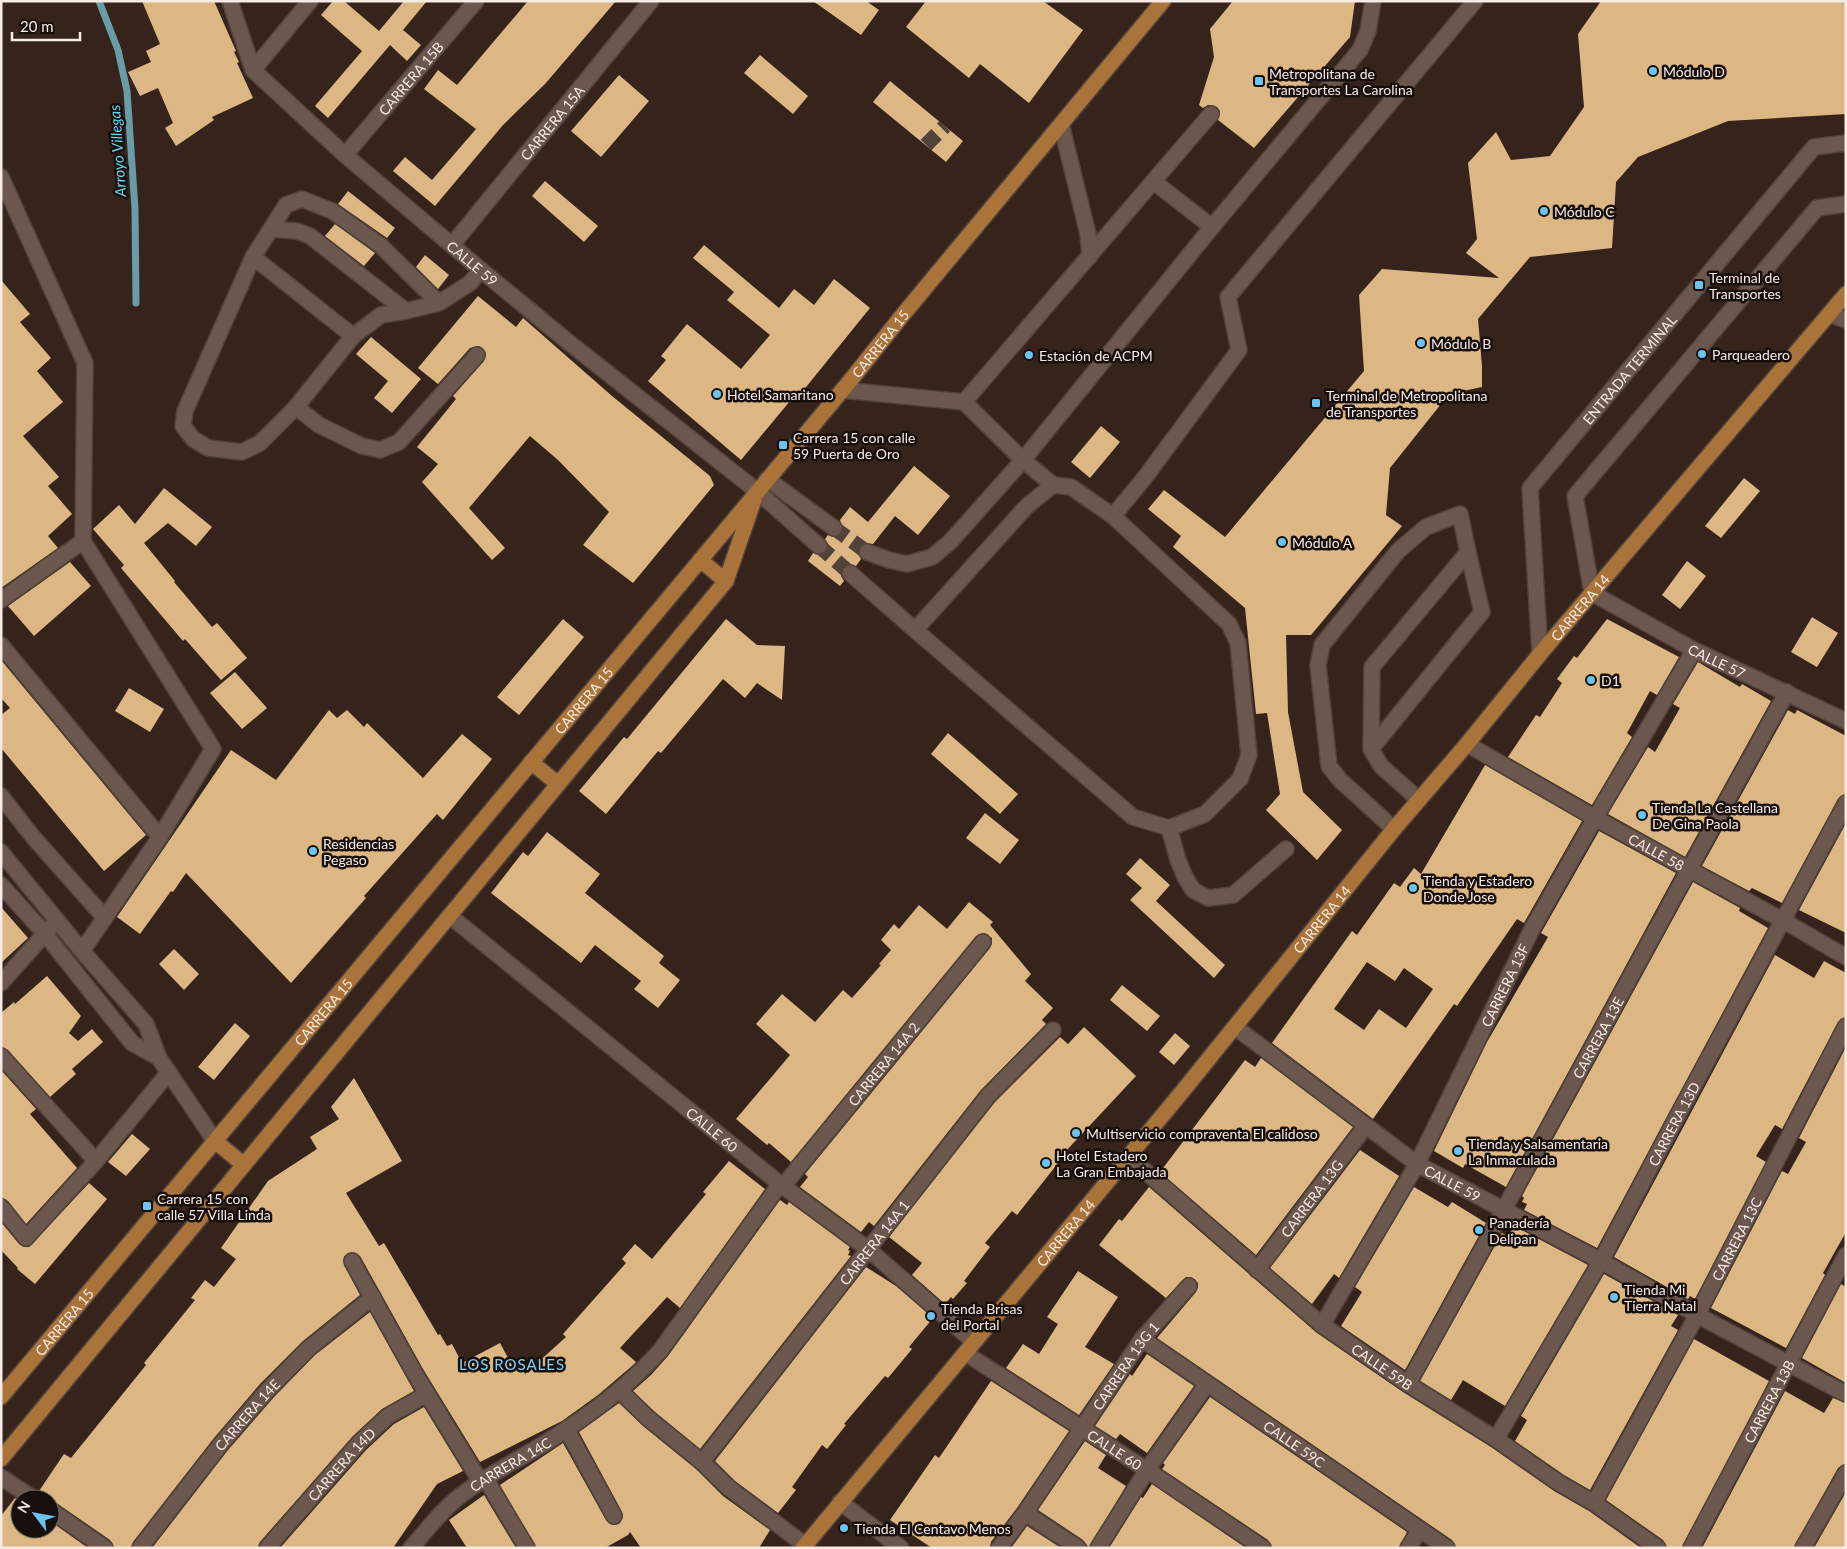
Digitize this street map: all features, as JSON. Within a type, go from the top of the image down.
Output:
[{"type":"main road","name":"CARRERA 15","points":[[1,1397],[842,390],[1163,1]]},
{"type":"main road","name":"CARRERA 14","points":[[804,1546],[1235,1028],[1394,829],[1846,294]]},
{"type":"main road","points":[[1,1459],[726,581],[762,485]]},
{"type":"main road","points":[[700,560],[726,581]]},
{"type":"main road","points":[[531,762],[558,784]]},
{"type":"main road","points":[[215,1141],[244,1166]]},
{"type":"street","name":"CALLE 59","points":[[230,1],[253,70],[345,155],[567,340],[762,485]]},
{"type":"street","points":[[253,70],[310,1]]},
{"type":"street","name":"CARRERA 15B","points":[[345,155],[476,1]]},
{"type":"street","name":"CARRERA 15A","points":[[452,245],[651,1]]},
{"type":"street","points":[[867,552],[907,564],[932,557],[950,542],[1023,460],[1360,50],[1368,31],[1373,1]]},
{"type":"street","points":[[1113,516],[1146,476],[1239,350],[1228,297],[1475,1]]},
{"type":"street","points":[[964,402],[1211,114]]},
{"type":"street","points":[[1061,124],[1088,234],[1090,256]]},
{"type":"street","name":"ENTRADA TERMINAL","points":[[1540,654],[1530,488],[1814,147],[1846,143]]},
{"type":"street","points":[[1,177],[85,363],[83,541],[213,749],[160,837],[82,951]]},
{"type":"street","points":[[1154,182],[1212,228]]},
{"type":"street","points":[[439,303],[380,245],[332,211],[302,199],[286,205],[254,257],[185,410],[183,426],[193,439],[208,448],[242,452],[260,443],[296,407],[353,336],[381,315],[439,303],[470,283],[481,270]]},
{"type":"street","points":[[1592,593],[1575,496],[1817,208],[1846,204]]},
{"type":"street","points":[[271,229],[297,231],[310,236],[406,311]]},
{"type":"street","points":[[254,257],[353,336]]},
{"type":"street","points":[[1829,314],[1846,320]]},
{"type":"street","points":[[296,407],[319,426],[362,446],[380,450],[400,442],[477,355]]},
{"type":"street","points":[[842,390],[964,402],[1023,460],[1053,485],[1071,487],[1113,516],[1229,624],[1238,644],[1248,755],[1240,779],[1205,814],[1169,828],[1133,817],[850,573]]},
{"type":"street","points":[[762,485],[834,528]]},
{"type":"street","points":[[762,485],[819,546]]},
{"type":"street","points":[[915,630],[1027,506],[1053,485]]},
{"type":"street","points":[[1370,749],[1482,612],[1460,514],[1426,527],[1398,551],[1322,645],[1318,665],[1329,766],[1340,780],[1394,829]]},
{"type":"street","points":[[1,600],[83,541]]},
{"type":"street","points":[[1419,800],[1380,766],[1370,749],[1372,667],[1468,552]]},
{"type":"street","name":"CALLE 57","points":[[1592,593],[1694,650],[1846,721]]},
{"type":"street","points":[[1,645],[160,837]]},
{"type":"street","name":"CARRERA 13F","points":[[1322,1325],[1416,1164],[1532,929],[1694,650]]},
{"type":"street","name":"CARRERA 13E","points":[[1408,1384],[1505,1210],[1688,869],[1787,692]]},
{"type":"street","name":"CALLE 58","points":[[1467,744],[1595,818],[1846,957]]},
{"type":"street","points":[[1,796],[33,837],[105,918]]},
{"type":"street","name":"CARRERA 13D","points":[[1496,1439],[1601,1261],[1846,803]]},
{"type":"street","points":[[1169,828],[1185,877],[1194,890],[1208,898],[1233,895],[1286,849]]},
{"type":"street","points":[[1,852],[58,919],[82,951],[146,1024],[159,1058],[215,1141]]},
{"type":"street","points":[[1,885],[45,934],[132,1043],[159,1058]]},
{"type":"street","name":"CALLE 60","points":[[450,916],[781,1185],[868,1249],[969,1347],[1082,1428],[1263,1548]]},
{"type":"street","points":[[1,983],[58,919]]},
{"type":"street","name":"CARRERA 14A 2","points":[[619,1390],[641,1373],[660,1351],[781,1185],[983,942]]},
{"type":"street","name":"CARRERA 13C","points":[[1594,1503],[1698,1315],[1846,1026]]},
{"type":"street","name":"CALLE 59","points":[[1235,1028],[1416,1164],[1601,1261],[1846,1394]]},
{"type":"street","name":"CARRERA 14A 1","points":[[702,1462],[988,1096],[1053,1030]]},
{"type":"street","points":[[1,1056],[96,1161]]},
{"type":"street","points":[[1,1207],[26,1238],[96,1161],[169,1072]]},
{"type":"street","name":"CARRERA 13G","points":[[1257,1270],[1365,1127]]},
{"type":"street","name":"CALLE 59B","points":[[1128,1157],[1322,1325],[1408,1384],[1496,1439],[1559,1483],[1594,1503],[1658,1548]]},
{"type":"street","name":"CARRERA 13B","points":[[1691,1548],[1846,1255]]},
{"type":"street","points":[[352,1261],[427,1394],[527,1548]]},
{"type":"street","name":"CARRERA 13G 1","points":[[999,1548],[1025,1513],[1142,1339],[1188,1286]]},
{"type":"street","name":"CARRERA 14E","points":[[140,1548],[221,1444],[267,1391],[308,1348],[372,1297]]},
{"type":"street","name":"CALLE 59C","points":[[1142,1339],[1447,1548]]},
{"type":"street","points":[[1098,1548],[1147,1470],[1207,1384]]},
{"type":"street","points":[[619,1390],[649,1419],[702,1462],[729,1488],[804,1546]]},
{"type":"street","name":"CARRERA 14C","points":[[411,1548],[443,1511],[482,1480],[567,1430],[619,1390]]},
{"type":"street","name":"CARRERA 14D","points":[[267,1548],[359,1443],[388,1416],[427,1394]]},
{"type":"street","points":[[567,1430],[614,1516]]},
{"type":"street","points":[[1803,1548],[1846,1473]]},
{"type":"street","points":[[1,1477],[19,1489]]},
{"type":"street","points":[[840,1502],[900,1548]]},
{"type":"street","points":[[1025,1513],[1078,1548]]},
{"type":"street","points":[[60,1517],[105,1548]]},
{"type":"street","points":[[1408,1548],[1420,1530]]},
{"type":"building","points":[[142,1],[214,1],[236,51],[234,52],[239,62],[237,63],[253,98],[212,117],[214,120],[176,146],[165,128],[173,123],[158,88],[140,96],[128,72],[151,62],[146,51],[160,44]]},
{"type":"building","points":[[333,1],[344,1],[379,31],[404,1],[427,1],[403,30],[421,45],[407,61],[390,45],[328,118],[315,106],[362,51],[321,15]]},
{"type":"building","points":[[528,1],[616,1],[545,84],[503,125],[435,206],[393,171],[405,157],[432,180],[476,129],[424,89],[438,70],[457,85]]},
{"type":"building","points":[[813,1],[866,1],[879,10],[861,35]]},
{"type":"building","points":[[926,1],[1043,1],[1083,30],[1029,103],[980,64],[969,78],[906,27]]},
{"type":"building","name":"Metropolitana de Transportes La Carolina","points":[[1233,1],[1355,1],[1350,37],[1254,148],[1218,120],[1220,111],[1217,107],[1208,105],[1203,108],[1199,105],[1214,57],[1210,29]]},
{"type":"building","points":[[1601,1],[1846,1],[1846,114],[1728,121],[1638,157],[1616,182],[1612,248],[1530,257],[1478,319],[1482,387],[1449,394],[1390,468],[1386,515],[1402,526],[1311,635],[1286,635],[1288,712],[1303,792],[1342,830],[1317,860],[1266,810],[1280,794],[1267,713],[1256,714],[1245,608],[1173,547],[1181,536],[1148,509],[1164,490],[1225,537],[1364,371],[1359,295],[1382,269],[1499,278],[1466,253],[1477,239],[1468,163],[1496,132],[1511,160],[1550,156],[1584,107],[1578,34]]},
{"type":"building","points":[[760,55],[808,96],[793,114],[744,73]]},
{"type":"building","points":[[619,75],[649,101],[601,157],[571,131]]},
{"type":"building","points":[[890,81],[963,141],[946,162],[873,102]]},
{"type":"building","points":[[545,181],[598,226],[584,242],[532,196]]},
{"type":"building","points":[[348,191],[395,228],[387,238],[338,204]]},
{"type":"building","points":[[335,224],[375,253],[364,266],[325,236]]},
{"type":"building","points":[[704,245],[779,308],[794,289],[814,305],[834,279],[870,308],[798,397],[795,395],[741,460],[648,381],[666,360],[661,356],[687,324],[741,369],[770,335],[727,300],[734,292],[693,258]]},
{"type":"building","points":[[425,255],[449,275],[438,289],[416,267]]},
{"type":"building","points":[[1,280],[30,314],[20,322],[51,358],[37,371],[63,402],[23,436],[59,477],[48,486],[72,514],[48,536],[58,548],[1,588]]},
{"type":"building","points":[[478,296],[516,327],[523,318],[612,396],[710,476],[714,485],[633,583],[583,545],[609,512],[558,460],[530,436],[469,508],[505,548],[492,560],[422,482],[438,464],[417,447],[456,399],[453,396],[484,361],[486,353],[479,346],[470,348],[438,384],[418,368]]},
{"type":"building","points":[[371,337],[421,379],[392,413],[374,398],[388,381],[356,354]]},
{"type":"building","points":[[1101,426],[1120,442],[1090,478],[1071,462]]},
{"type":"building","points":[[914,466],[950,496],[918,535],[895,516],[873,544],[866,543],[861,545],[858,553],[861,559],[856,566],[847,564],[843,567],[841,576],[844,581],[840,586],[808,561],[813,553],[821,555],[826,552],[828,544],[825,539],[828,535],[833,537],[841,534],[843,529],[840,520],[850,507],[868,522]]},
{"type":"building","points":[[1744,478],[1760,491],[1721,538],[1705,526]]},
{"type":"building","points":[[164,488],[212,527],[196,546],[168,523],[144,543],[212,627],[217,623],[247,658],[221,680],[185,639],[183,641],[121,568],[124,565],[93,529],[119,505],[135,524]]},
{"type":"building","points":[[1687,561],[1706,576],[1680,609],[1662,595]]},
{"type":"building","points":[[70,562],[91,586],[34,636],[8,606]]},
{"type":"building","points":[[1812,617],[1838,633],[1817,667],[1791,652]]},
{"type":"building","points":[[563,619],[584,637],[519,715],[497,697]]},
{"type":"building","points":[[726,619],[757,645],[785,646],[782,700],[757,683],[745,698],[723,679],[661,753],[658,751],[606,814],[579,791],[624,737],[627,739]]},
{"type":"building","points":[[1607,619],[1679,657],[1657,695],[1650,691],[1627,733],[1632,737],[1592,805],[1508,757],[1536,715],[1540,717],[1562,683],[1557,679],[1574,656],[1577,658]]},
{"type":"building","points":[[1,660],[146,835],[104,871],[1,748],[1,715],[10,708],[1,698]]},
{"type":"building","points":[[1698,662],[1740,687],[1742,684],[1771,701],[1685,857],[1608,814],[1648,747],[1655,752],[1680,708],[1673,704]]},
{"type":"building","points":[[235,672],[267,708],[242,729],[210,693]]},
{"type":"building","points":[[129,688],[164,709],[150,732],[115,711]]},
{"type":"building","name":"Residencias Pegaso","points":[[329,710],[337,718],[347,710],[364,727],[367,723],[423,778],[462,734],[492,759],[443,820],[437,814],[364,896],[366,898],[291,983],[186,873],[140,934],[117,917],[231,750],[276,780]]},
{"type":"building","points":[[1788,710],[1795,714],[1797,710],[1846,736],[1846,794],[1838,799],[1782,903],[1752,888],[1749,891],[1702,866]]},
{"type":"building","points":[[948,733],[1018,794],[1000,814],[931,754]]},
{"type":"building","points":[[1485,765],[1582,821],[1524,923],[1517,919],[1457,1006],[1454,1004],[1373,1119],[1272,1043],[1352,931],[1357,935],[1394,883],[1400,887],[1414,868],[1421,874]],"holes":[[[1367,962],[1395,981],[1404,968],[1433,989],[1406,1028],[1379,1009],[1364,1030],[1334,1009]]]},
{"type":"building","points":[[985,813],[1019,840],[1000,864],[966,838]]},
{"type":"building","points":[[1846,823],[1846,933],[1799,910]]},
{"type":"building","points":[[1599,831],[1676,873],[1506,1187],[1465,1164],[1463,1168],[1434,1151],[1487,1042],[1548,937],[1541,933]]},
{"type":"building","points":[[547,832],[600,874],[585,893],[664,956],[659,963],[680,980],[658,1008],[634,989],[641,981],[595,945],[581,963],[491,893],[523,852],[528,856]]},
{"type":"building","points":[[1140,858],[1170,885],[1156,901],[1225,965],[1214,978],[1130,900],[1142,888],[1126,874]]},
{"type":"building","points":[[1693,882],[1740,908],[1739,911],[1768,928],[1597,1248],[1524,1210],[1527,1204],[1522,1202],[1524,1198],[1522,1196]]},
{"type":"building","points":[[969,902],[993,922],[990,925],[1031,974],[1025,981],[1053,1008],[1042,1020],[1046,1024],[981,1090],[874,1226],[869,1222],[861,1232],[800,1187],[808,1177],[805,1174],[990,948],[992,938],[984,933],[976,936],[791,1162],[736,1119],[790,1055],[756,1024],[782,994],[815,1022],[843,990],[852,998],[881,965],[879,964],[891,950],[881,940],[894,924],[899,929],[919,905],[947,929]]},
{"type":"building","points":[[1,907],[28,938],[1,963]]},
{"type":"building","points":[[174,949],[199,974],[184,990],[159,964]]},
{"type":"building","points":[[1775,955],[1814,978],[1824,961],[1846,973],[1846,1017],[1838,1022],[1782,1129],[1775,1125],[1756,1156],[1766,1162],[1695,1299],[1690,1296],[1688,1299],[1614,1257]]},
{"type":"building","points":[[47,976],[81,1016],[69,1033],[78,1041],[92,1029],[103,1042],[72,1069],[76,1074],[50,1097],[8,1050],[1,1047],[1,1013],[14,1002],[15,1004]]},
{"type":"building","points":[[1122,985],[1160,1016],[1147,1031],[1110,1000]]},
{"type":"building","points":[[235,1023],[250,1036],[214,1080],[198,1067]]},
{"type":"building","points":[[1084,1027],[1136,1076],[1065,1152],[1017,1215],[1012,1211],[985,1243],[990,1247],[964,1281],[967,1283],[953,1299],[951,1297],[945,1304],[912,1275],[922,1263],[889,1237],[995,1102],[1060,1037],[1068,1044]]},
{"type":"building","points":[[1175,1033],[1190,1046],[1174,1065],[1159,1052]]},
{"type":"building","points":[[1846,1047],[1846,1232],[1823,1273],[1825,1275],[1786,1348],[1711,1308],[1782,1171],[1788,1174],[1806,1142],[1799,1138]]},
{"type":"building","points":[[1261,1058],[1353,1127],[1256,1255],[1160,1172],[1245,1060],[1255,1067]]},
{"type":"building","points":[[1,1070],[36,1109],[30,1114],[77,1168],[26,1224],[8,1201],[1,1198]]},
{"type":"building","points":[[354,1078],[402,1161],[346,1193],[379,1246],[384,1243],[438,1335],[440,1334],[447,1346],[452,1344],[462,1363],[500,1343],[514,1369],[520,1365],[525,1374],[566,1337],[563,1334],[626,1263],[622,1259],[635,1244],[652,1259],[706,1194],[703,1192],[729,1161],[765,1189],[680,1308],[667,1297],[620,1348],[636,1362],[632,1366],[598,1395],[562,1421],[480,1462],[423,1369],[360,1256],[356,1253],[348,1253],[344,1257],[344,1265],[360,1295],[303,1341],[260,1384],[214,1438],[133,1542],[131,1548],[114,1548],[110,1540],[60,1505],[60,1489],[40,1489],[64,1454],[71,1458],[146,1365],[144,1363],[195,1300],[191,1298],[205,1280],[214,1287],[236,1259],[221,1248],[268,1181],[317,1149],[310,1137],[339,1119],[331,1107]]},
{"type":"building","points":[[132,1134],[150,1149],[126,1176],[108,1162]]},
{"type":"building","points":[[1360,1150],[1399,1176],[1339,1278],[1334,1274],[1312,1304],[1270,1268]]},
{"type":"building","points":[[89,1183],[107,1199],[35,1284],[17,1269],[1,1250],[1,1222],[19,1244],[29,1247]]},
{"type":"building","points":[[1149,1187],[1317,1333],[1403,1392],[1491,1447],[1554,1491],[1589,1511],[1641,1548],[1456,1548],[1452,1540],[1157,1338],[1196,1292],[1198,1283],[1191,1277],[1186,1277],[1166,1298],[1099,1245],[1119,1219],[1122,1221]]},
{"type":"building","points":[[1414,1187],[1448,1207],[1452,1202],[1486,1223],[1405,1370],[1341,1326],[1362,1292],[1355,1287]]},
{"type":"building","points":[[780,1200],[787,1205],[789,1202],[850,1247],[848,1255],[851,1256],[700,1449],[633,1391],[668,1356]]},
{"type":"building","points":[[1514,1226],[1588,1265],[1505,1406],[1463,1380],[1451,1400],[1420,1381],[1502,1233],[1508,1236]]},
{"type":"building","points":[[866,1267],[896,1286],[933,1318],[909,1347],[912,1349],[888,1378],[885,1376],[844,1424],[846,1425],[827,1449],[822,1445],[792,1487],[796,1490],[778,1513],[735,1481],[715,1461]]},
{"type":"building","points":[[1078,1271],[1118,1297],[1085,1347],[1114,1364],[1079,1415],[1006,1368],[1023,1344],[1039,1354],[1058,1324],[1047,1317]]},
{"type":"building","points":[[1604,1274],[1678,1315],[1671,1326],[1678,1330],[1590,1490],[1564,1475],[1515,1441],[1527,1420],[1521,1416]]},
{"type":"building","points":[[1841,1284],[1846,1287],[1846,1383],[1802,1358]]},
{"type":"building","points":[[370,1312],[414,1391],[382,1409],[353,1436],[260,1542],[258,1548],[152,1548],[228,1450],[274,1397],[315,1355]]},
{"type":"building","points":[[1694,1339],[1769,1381],[1682,1548],[1667,1548],[1663,1540],[1606,1500]]},
{"type":"building","points":[[1147,1354],[1194,1386],[1147,1453],[1120,1434],[1116,1439],[1095,1426],[1130,1374],[1132,1376]]},
{"type":"building","points":[[991,1381],[1069,1431],[1017,1508],[991,1542],[990,1548],[932,1548],[890,1520],[935,1455],[939,1458]]},
{"type":"building","points":[[1785,1391],[1824,1413],[1833,1398],[1846,1403],[1846,1464],[1838,1468],[1794,1548],[1702,1548]]},
{"type":"building","points":[[1210,1397],[1407,1532],[1399,1548],[1272,1548],[1268,1540],[1162,1469],[1165,1465],[1163,1463]]},
{"type":"building","points":[[619,1403],[643,1426],[696,1469],[723,1496],[770,1530],[759,1548],[641,1548],[630,1532],[605,1548],[536,1548],[500,1485],[563,1443],[606,1520],[613,1525],[619,1524],[623,1517],[622,1512],[579,1432]]},
{"type":"building","points":[[424,1407],[463,1471],[437,1484],[393,1548],[280,1548],[366,1450],[394,1424]]},
{"type":"building","points":[[1085,1441],[1106,1455],[1098,1468],[1126,1486],[1089,1548],[1083,1540],[1038,1510]]},
{"type":"building","points":[[1152,1484],[1246,1548],[1109,1548],[1141,1497],[1143,1498]]},
{"type":"building","points":[[1846,1492],[1846,1548],[1814,1548]]},
{"type":"building","points":[[484,1495],[516,1548],[467,1548],[449,1520]]},
{"type":"building","points":[[10,1504],[10,1539],[60,1539],[60,1528],[88,1548],[1,1548],[1,1516]]},
{"type":"building","points":[[1027,1526],[1061,1548],[1011,1548]]},
{"type":"waterway","name":"Arroyo Villegas","points":[[99,1],[118,50],[127,91],[135,209],[136,303]]},
{"type":"tunnel","points":[[926,145],[945,126]]},
{"type":"tunnel","points":[[834,528],[867,552]]},
{"type":"tunnel","points":[[819,546],[850,573]]},
{"type":"place","name":"Módulo D","points":[[1653,71]]},
{"type":"place","name":"Metropolitana de Transportes La Carolina","points":[[1259,81]]},
{"type":"place","name":"Módulo C","points":[[1544,211]]},
{"type":"place","name":"Terminal de Transportes","points":[[1699,285]]},
{"type":"place","name":"Módulo B","points":[[1421,343]]},
{"type":"place","name":"Parqueadero","points":[[1702,354]]},
{"type":"place","name":"Estación de ACPM","points":[[1029,355]]},
{"type":"place","name":"Hotel Samaritano","points":[[717,394]]},
{"type":"place","name":"Terminal de Metropolitana de Transportes","points":[[1316,403]]},
{"type":"place","name":"Carrera 15 con calle 59 Puerta de Oro","points":[[783,445]]},
{"type":"place","name":"Módulo A","points":[[1282,542]]},
{"type":"place","name":"D1","points":[[1591,680]]},
{"type":"place","name":"Tienda La Castellana De Gina Paola","points":[[1642,815]]},
{"type":"place","name":"Residencias Pegaso","points":[[313,851]]},
{"type":"place","name":"Tienda y Estadero Donde Jose","points":[[1413,888]]},
{"type":"place","name":"Multiservicio compraventa El calidoso","points":[[1076,1133]]},
{"type":"place","name":"Tienda y Salsamentaria La Inmaculada","points":[[1458,1151]]},
{"type":"place","name":"Hotel Estadero La Gran Embajada","points":[[1046,1163]]},
{"type":"place","name":"Carrera 15 con calle 57 Villa Linda","points":[[147,1206]]},
{"type":"place","name":"Panadería Delipan","points":[[1479,1230]]},
{"type":"place","name":"Tienda Mi Tierra Natal","points":[[1614,1297]]},
{"type":"place","name":"Tienda Brisas del Portal","points":[[931,1316]]},
{"type":"place","name":"Tienda El Centavo Menos","points":[[844,1528]]},
{"type":"district","name":"LOS ROSALES","points":[[512,1364]]}]
